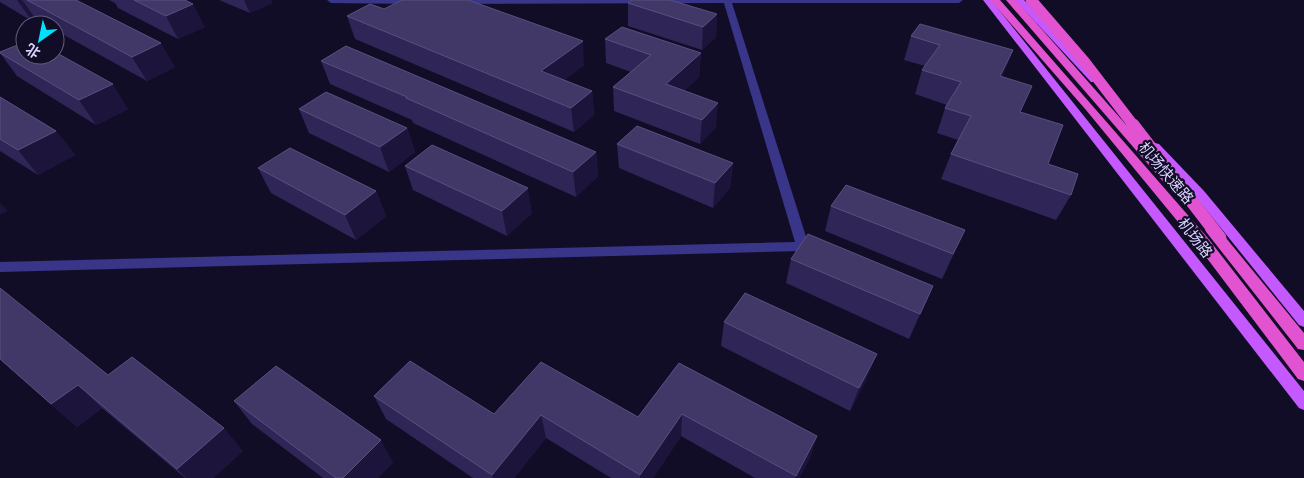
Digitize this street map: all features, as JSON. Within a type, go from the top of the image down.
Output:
[{"type":"highway","name":"机场快速路","points":[[995,0],[1090,108],[1202,241],[1304,374]]},
{"type":"highway","name":"机场快速路","points":[[1011,0],[1220,238],[1304,344]]},
{"type":"highway","points":[[1031,0],[1084,61],[1220,238]]},
{"type":"main road","name":"机场路","points":[[987,0],[1304,403]]},
{"type":"main road","points":[[1019,0],[1200,194],[1304,322]]},
{"type":"street","points":[[331,0],[429,1]]},
{"type":"street","points":[[0,267],[803,246],[728,0]]},
{"type":"street","points":[[449,1],[958,0]]},
{"type":"building","points":[[27,0],[76,0],[161,43],[132,57],[65,21],[65,15],[55,15]]},
{"type":"building","points":[[134,0],[185,0],[193,4],[166,16]]},
{"type":"building","points":[[402,0],[468,0],[583,41],[541,71],[592,91],[571,108],[347,16],[370,4],[384,9]]},
{"type":"building","points":[[631,0],[670,0],[717,14],[703,27],[628,3]]},
{"type":"building","points":[[920,24],[1013,50],[1000,76],[1032,86],[1020,112],[1063,125],[1048,164],[1078,174],[1071,195],[951,154],[971,116],[945,108],[961,82],[922,70],[940,45],[911,36]]},
{"type":"building","points":[[622,27],[701,53],[666,84],[718,103],[702,120],[613,87],[651,55],[605,39]]},
{"type":"building","points":[[15,46],[15,62],[0,53]]},
{"type":"building","points":[[346,46],[596,152],[573,172],[407,97],[321,61]]},
{"type":"building","points":[[65,58],[113,84],[79,100],[20,65],[65,65]]},
{"type":"building","points":[[326,92],[407,128],[380,147],[299,109]]},
{"type":"building","points":[[0,97],[56,131],[18,150],[0,139]]},
{"type":"building","points":[[637,126],[733,163],[715,183],[617,144]]},
{"type":"building","points":[[432,145],[528,188],[502,211],[405,166]]},
{"type":"building","points":[[290,148],[376,191],[345,215],[258,168]]},
{"type":"building","points":[[846,185],[965,230],[953,254],[831,206]]},
{"type":"building","points":[[808,234],[933,286],[920,314],[791,259]]},
{"type":"building","points":[[0,288],[108,375],[132,357],[224,428],[177,469],[78,385],[51,404],[0,359]]},
{"type":"building","points":[[745,293],[877,354],[859,388],[724,322]]},
{"type":"building","points":[[410,361],[494,414],[541,362],[638,417],[679,363],[817,436],[796,476],[682,414],[640,475],[541,415],[492,475],[374,396]]},
{"type":"building","points":[[276,366],[381,440],[343,478],[336,478],[234,401]]}]
